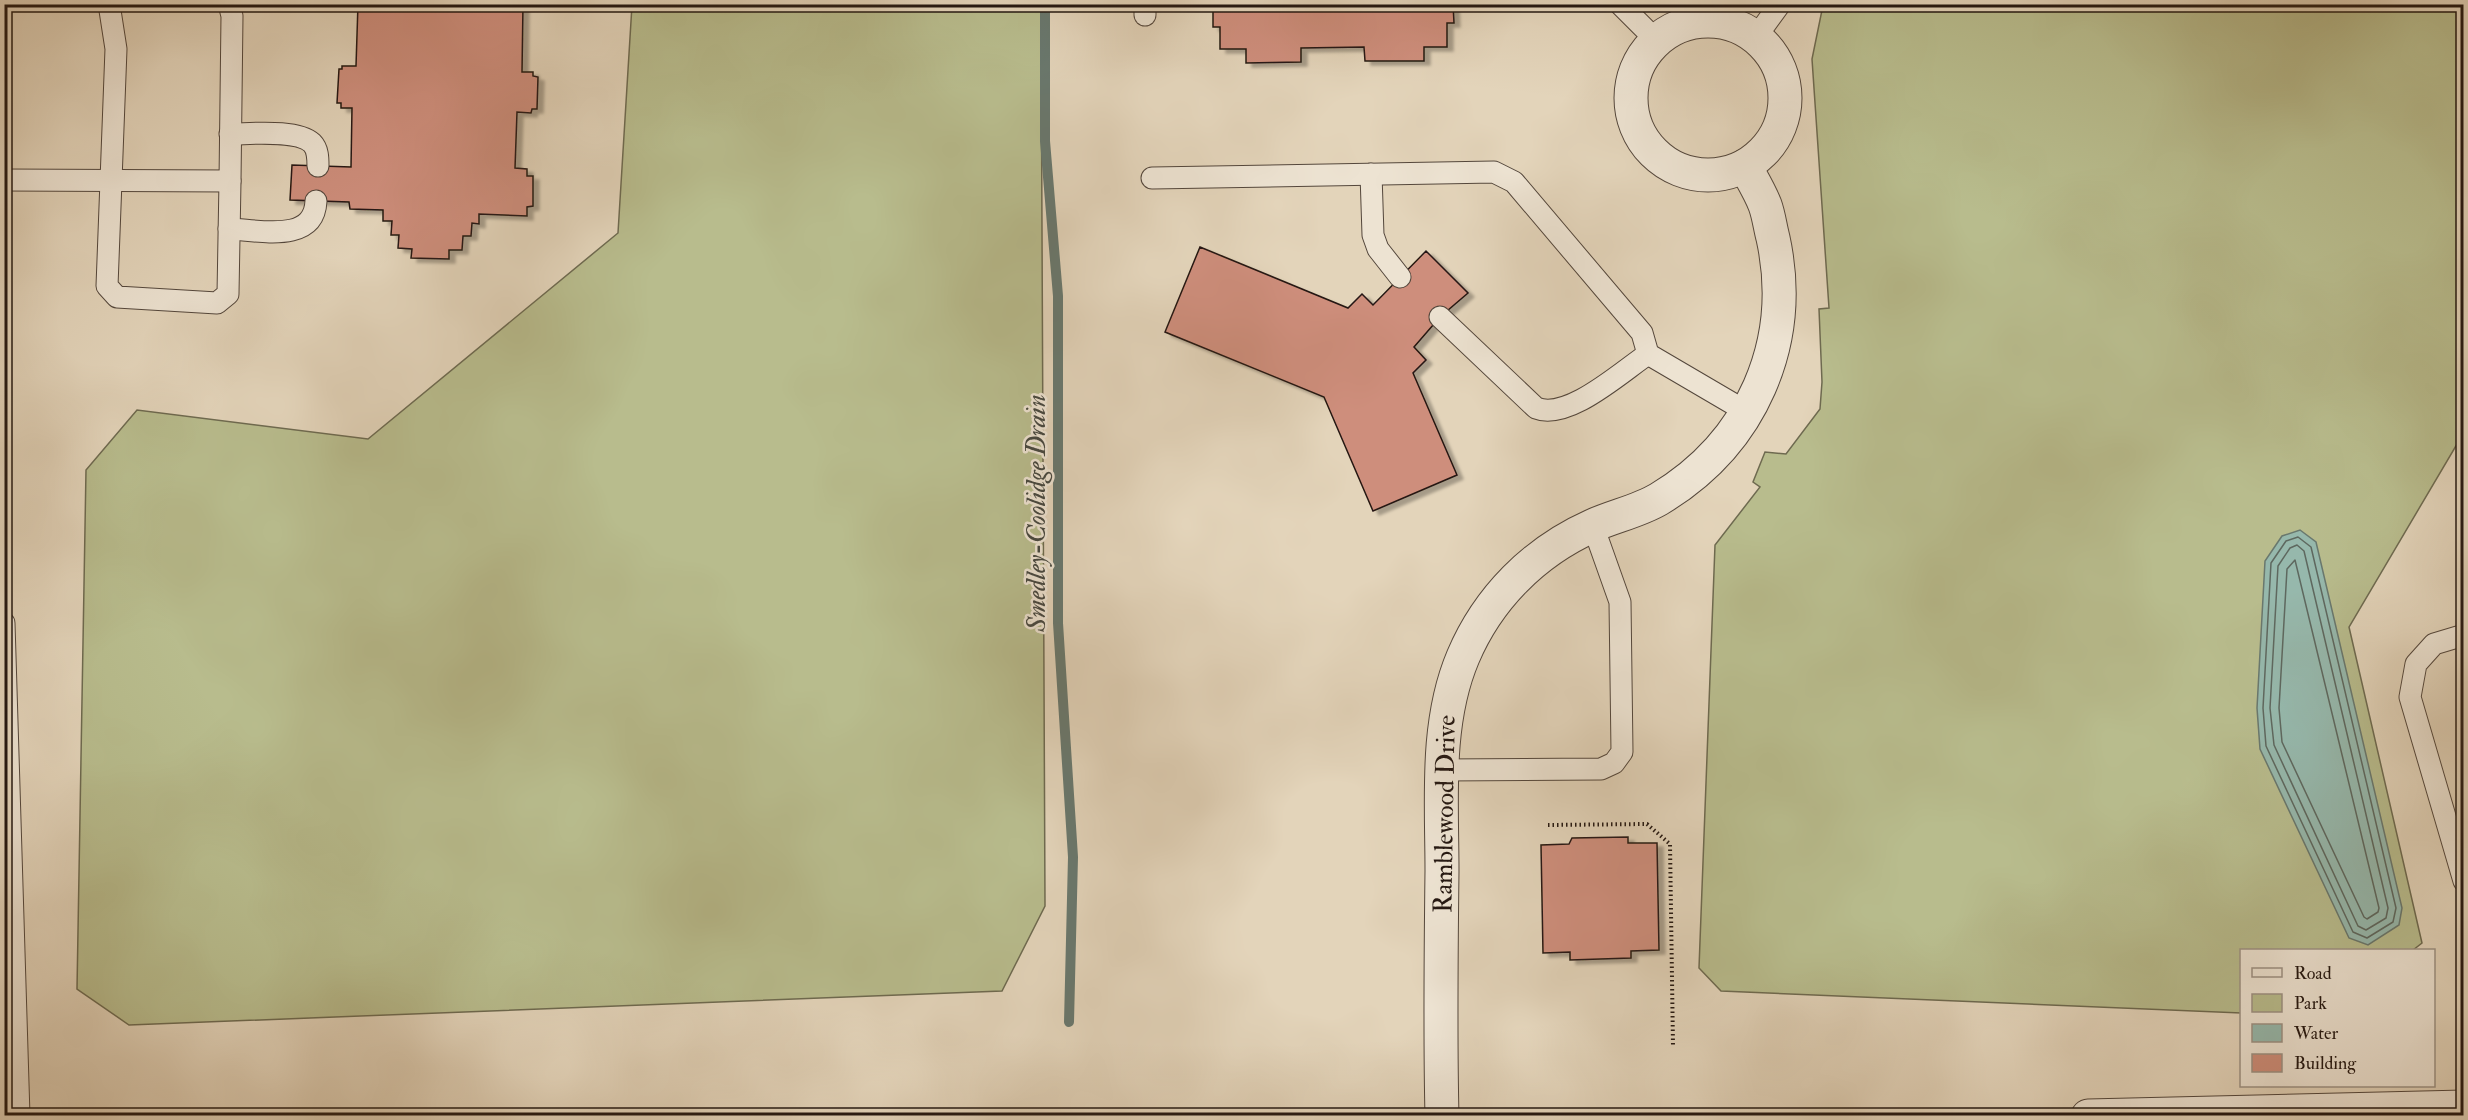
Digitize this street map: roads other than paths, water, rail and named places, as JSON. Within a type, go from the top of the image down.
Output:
[{"type":"street","points":[[1705,21],[1737,26],[1756,37],[1773,56],[1783,79],[1785,104],[1779,129],[1770,143],[1745,166],[1722,174],[1697,175],[1673,167],[1653,153],[1644,139],[1632,108],[1632,83],[1641,60],[1656,40],[1674,28],[1705,21]]},
{"type":"street","name":"Ramblewood Drive","points":[[1442,1116],[1442,770],[1447,700],[1463,657],[1483,617],[1534,559],[1565,539],[1658,500],[1693,474],[1726,442],[1747,412],[1767,375],[1777,334],[1779,269],[1766,207],[1745,166]]},
{"type":"street","points":[[2088,1116],[2463,1107]]},
{"type":"lane","points":[[109,4],[116,49],[107,286],[117,297],[217,303],[228,294],[232,16],[230,4]]},
{"type":"lane","points":[[1620,4],[1656,40]]},
{"type":"lane","points":[[1756,37],[1780,4]]},
{"type":"lane","points":[[230,134],[300,137],[312,144],[317,153],[318,166]]},
{"type":"lane","points":[[1152,178],[1494,172],[1514,182],[1642,333],[1648,354],[1747,412]]},
{"type":"lane","points":[[1371,174],[1373,235],[1378,249],[1400,277]]},
{"type":"lane","points":[[4,180],[230,181]]},
{"type":"lane","points":[[229,229],[284,231],[298,229],[309,222],[315,212],[316,201]]},
{"type":"lane","points":[[1440,317],[1536,408],[1545,411],[1558,411],[1578,402],[1648,354]]},
{"type":"lane","points":[[1442,770],[1601,769],[1614,764],[1622,752],[1620,602],[1593,526]]},
{"type":"lane","points":[[4,623],[19,1116]]},
{"type":"lane","points":[[2463,635],[2434,644],[2416,664],[2410,698],[2463,881]]},
{"type":"water","points":[[2300,530],[2316,542],[2402,908],[2399,925],[2368,945],[2349,938],[2260,749],[2257,708],[2265,561],[2282,536]]},
{"type":"waterway","name":"Smedley-Coolidge Drain","points":[[1045,4],[1045,141],[1058,296],[1058,623],[1073,857],[1069,1022]]}]
